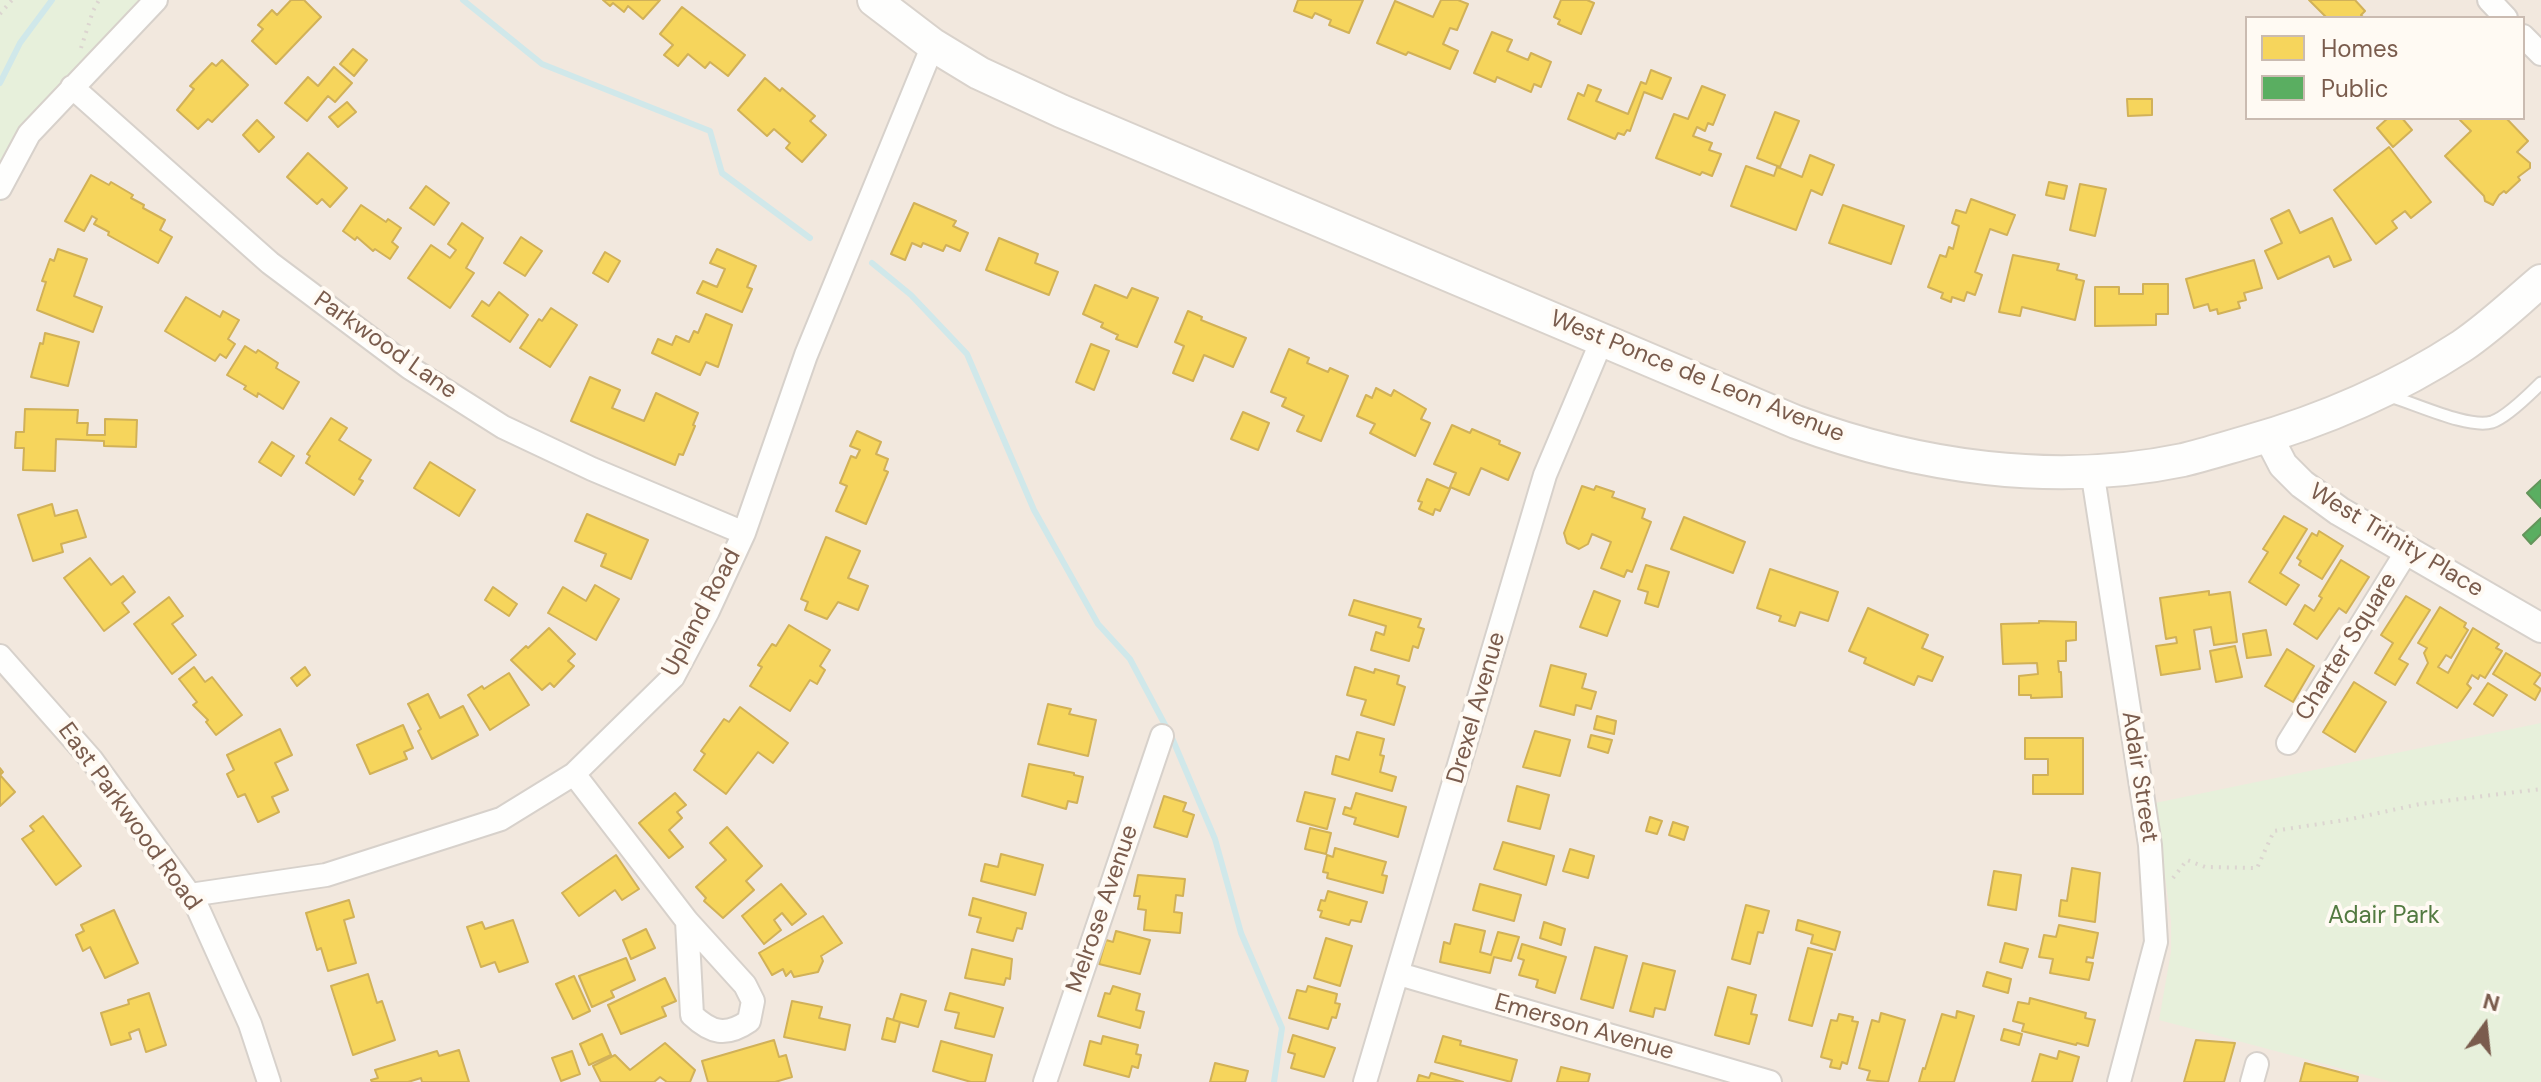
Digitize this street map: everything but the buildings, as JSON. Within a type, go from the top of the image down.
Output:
[{"type":"main road","name":"West Ponce de Leon Avenue","points":[[874,0],[933,45],[979,73],[1050,107],[1796,422],[1886,451],[1987,468],[2047,471],[2092,470],[2184,459],[2268,436],[2339,411],[2422,371],[2464,344],[2541,281]]},
{"type":"street","points":[[0,188],[29,134],[156,0]]},
{"type":"street","points":[[2489,0],[2504,16]]},
{"type":"street","points":[[2525,38],[2541,54]]},
{"type":"street","name":"Upland Road","points":[[190,895],[326,875],[501,819],[574,774],[673,677],[744,533],[806,355],[933,45]]},
{"type":"street","name":"Parkwood Lane","points":[[78,80],[270,263],[410,368],[503,427],[592,469],[744,533]]},
{"type":"street","name":"Drexel Avenue","points":[[1365,1082],[1545,475],[1602,340]]},
{"type":"street","name":"West Trinity Place","points":[[2268,436],[2283,465],[2302,484],[2339,511],[2541,628]]},
{"type":"street","name":"Adair Street","points":[[2092,470],[2150,845],[2156,928],[2156,942],[2119,1082]]},
{"type":"street","name":"Charter Square","points":[[2288,743],[2407,551]]},
{"type":"street","name":"East Parkwood Road","points":[[0,656],[91,759],[190,895],[250,1024],[269,1082]]},
{"type":"street","name":"Melrose Avenue","points":[[1045,1082],[1162,736]]},
{"type":"street","points":[[574,774],[687,921],[745,985],[753,1001],[749,1021],[739,1028],[721,1033],[704,1026],[692,1015],[687,921]]},
{"type":"street","name":"Emerson Avenue","points":[[1399,974],[1770,1082]]},
{"type":"lane","points":[[2377,393],[2459,419],[2492,422],[2541,383]]},
{"type":"path","points":[[0,14],[12,0]]},
{"type":"path","points":[[78,80],[81,45],[99,0]]},
{"type":"path","points":[[2169,883],[2187,860],[2205,867],[2257,868],[2274,831],[2420,804],[2541,789]]},
{"type":"shaded area","points":[[0,0],[2541,0],[2541,1082],[0,1082]]},
{"type":"green space","points":[[0,0],[157,0],[72,87],[0,203]]},
{"type":"green space","name":"Adair Park","points":[[2541,723],[2541,1082],[2392,1082],[2159,1020],[2171,952],[2171,921],[2155,803]]},
{"type":"waterway","points":[[0,83],[20,43],[52,0]]},
{"type":"waterway","points":[[463,0],[542,64],[710,131],[722,173],[810,238]]},
{"type":"waterway","points":[[872,263],[911,295],[967,354],[1034,510],[1098,624],[1130,659],[1172,738],[1215,839],[1241,933],[1282,1028],[1274,1082]]}]
